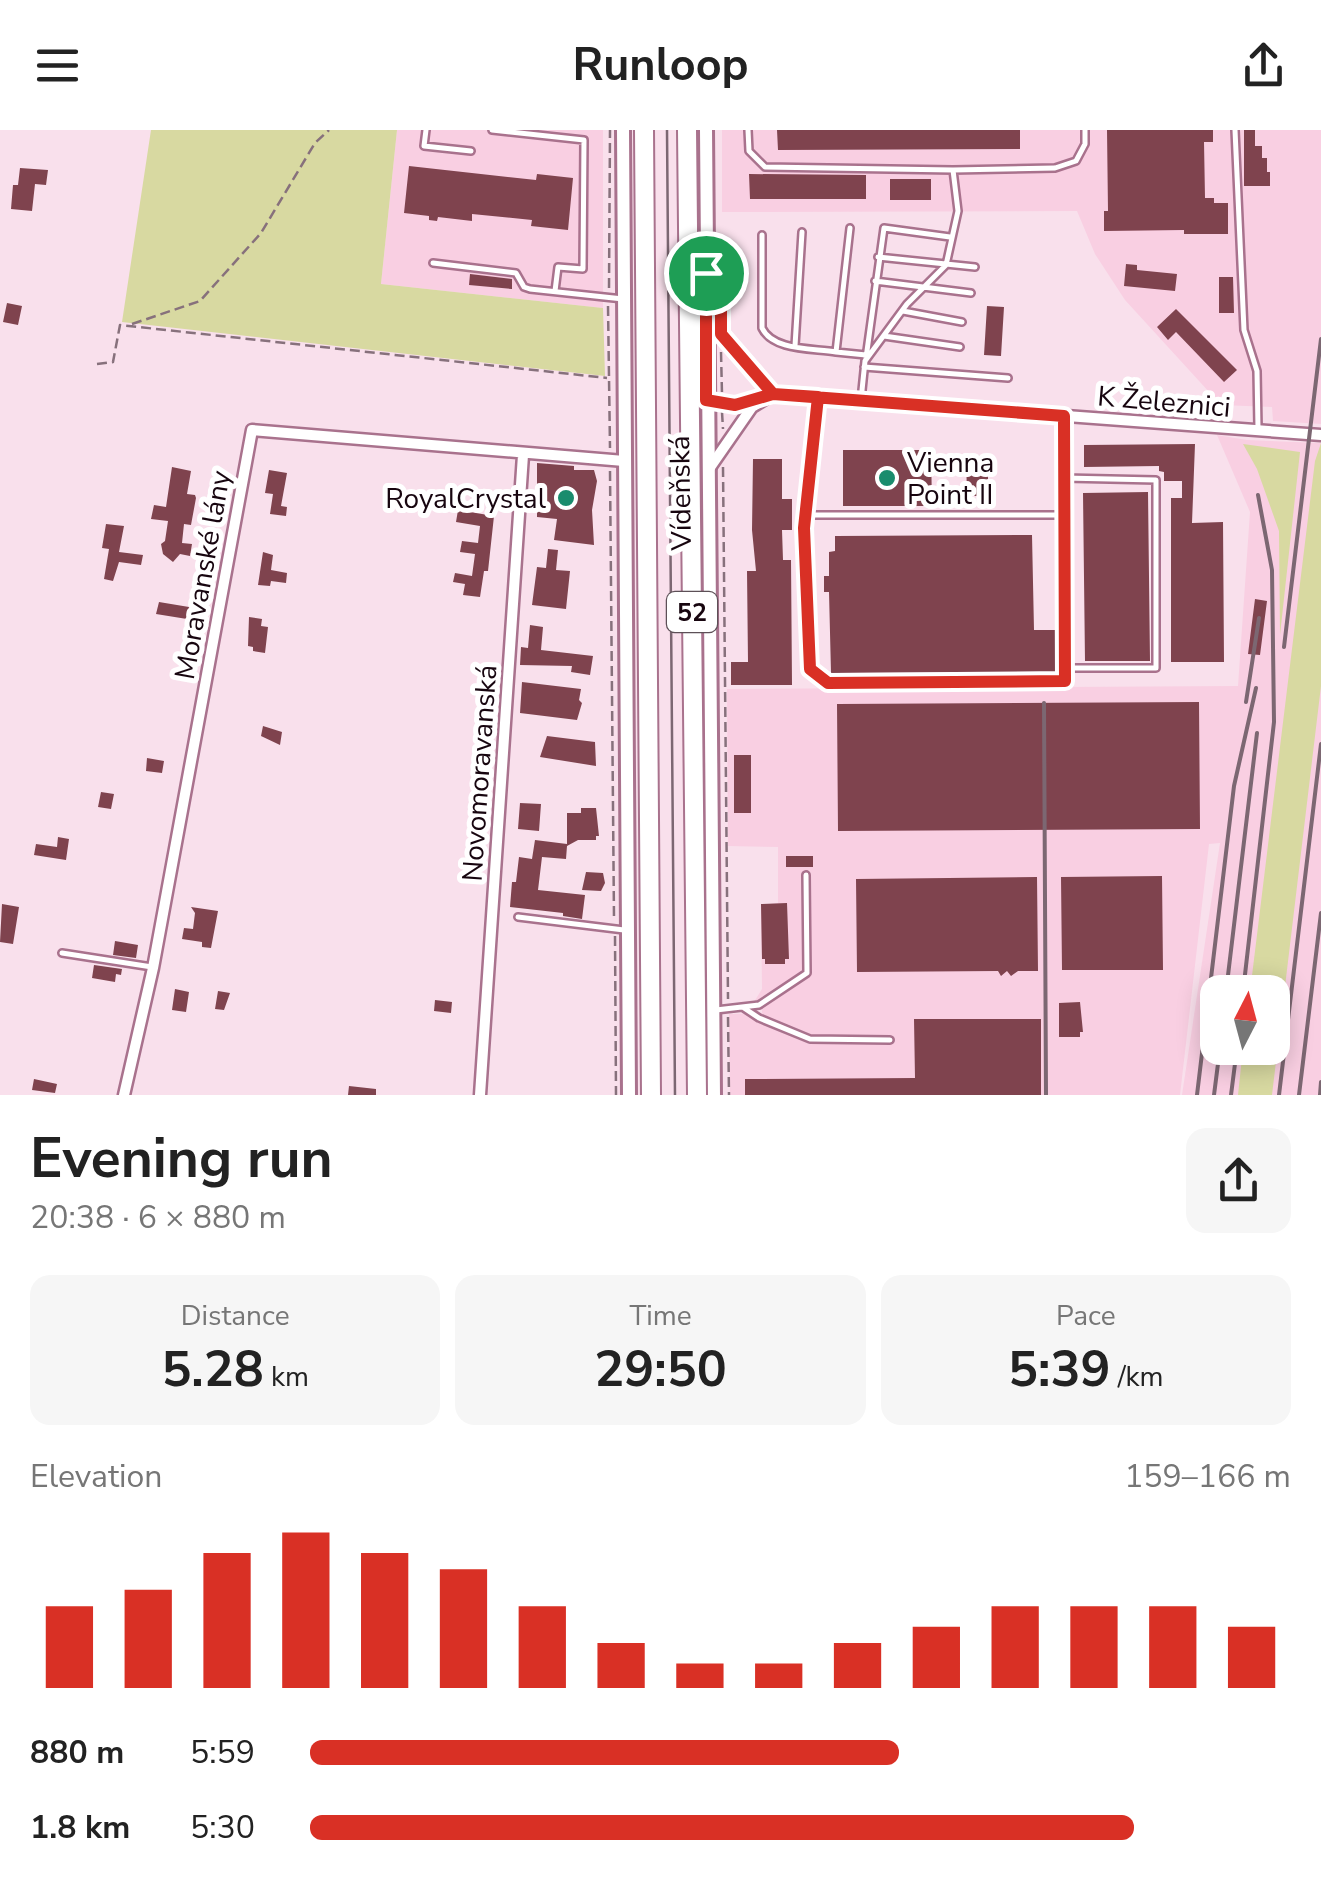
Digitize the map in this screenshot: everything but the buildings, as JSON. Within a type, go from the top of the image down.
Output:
[{"type":"highway","name":"Vídeňská","points":[[644,130],[651,1095]]},
{"type":"highway","name":"Vídeňská","points":[[686,130],[697,1095]]},
{"type":"street","name":"Vídeňská","points":[[622,130],[616,299],[617,460],[621,930],[629,1095]]},
{"type":"street","name":"Vídeňská","points":[[706,130],[714,1095]]},
{"type":"street","points":[[707,315],[773,394],[752,407],[708,470]]},
{"type":"street","name":"K Železnici","points":[[706,400],[735,405],[773,394],[1321,435]]},
{"type":"street","name":"Moravanské lány","points":[[124,1095],[153,968],[252,430],[617,460]]},
{"type":"street","name":"Novomoravanská","points":[[480,1095],[523,455]]},
{"type":"lane","points":[[426,130],[424,146],[471,151]]},
{"type":"lane","points":[[492,130],[584,140],[583,269],[558,267],[554,292]]},
{"type":"lane","points":[[748,130],[748,151],[765,167],[952,170],[1055,168],[1076,161],[1085,144],[1085,130]]},
{"type":"lane","points":[[1235,130],[1244,330],[1257,371],[1258,431]]},
{"type":"lane","points":[[865,361],[903,310],[946,265],[958,212],[952,170]]},
{"type":"lane","points":[[836,352],[850,228]]},
{"type":"lane","points":[[861,400],[884,228],[952,237]]},
{"type":"lane","points":[[796,346],[802,232]]},
{"type":"lane","points":[[762,235],[762,328],[766,336],[779,344],[836,352],[865,361],[1008,378]]},
{"type":"lane","points":[[878,257],[975,267]]},
{"type":"lane","points":[[433,263],[516,273],[524,287],[616,299]]},
{"type":"lane","points":[[875,281],[971,293]]},
{"type":"lane","points":[[903,310],[962,322]]},
{"type":"lane","points":[[884,336],[960,346]]},
{"type":"lane","points":[[818,397],[806,515],[810,669],[828,683],[1065,681],[1064,416]]},
{"type":"lane","points":[[1064,478],[1156,480],[1156,668],[1066,668]]},
{"type":"lane","points":[[806,515],[1064,515]]},
{"type":"lane","points":[[713,1010],[758,1005],[807,973],[806,875]]},
{"type":"lane","points":[[518,918],[621,930]]},
{"type":"lane","points":[[62,952],[153,968]]},
{"type":"lane","points":[[744,1008],[810,1039],[890,1040]]},
{"type":"path","points":[[129,326],[200,301],[261,233],[315,143],[329,130]]},
{"type":"path","points":[[610,130],[616,299],[609,378],[617,460],[621,930],[616,1095]]},
{"type":"path","points":[[706,273],[721,294],[729,1095]]},
{"type":"path","points":[[98,364],[113,362],[120,324],[609,378]]},
{"type":"shaded area","points":[[397,130],[603,130],[603,308],[381,284]]},
{"type":"shaded area","points":[[722,130],[1321,130],[1321,424],[1273,421],[1272,407],[1221,405],[1125,300],[1095,254],[1077,211],[722,212]]},
{"type":"shaded area","points":[[1217,435],[1321,443],[1321,1095],[1182,1095],[1200,976],[1200,1065],[1290,1065],[1290,975],[1200,975],[1220,843],[1209,844],[1180,1095],[730,1095],[729,1014],[762,1013],[754,1002],[762,989],[761,905],[778,903],[778,847],[728,846],[727,689],[1238,686],[1250,512]]},
{"type":"green space","points":[[151,130],[397,130],[381,284],[603,308],[605,376],[122,322]]},
{"type":"green space","points":[[1321,443],[1321,686],[1286,975],[1252,975],[1315,461]]},
{"type":"green space","points":[[1243,444],[1300,452],[1280,635],[1279,531],[1257,469]]},
{"type":"green space","points":[[1241,1065],[1276,1065],[1272,1095],[1238,1095]]},
{"type":"tram line","points":[[667,130],[675,1095]]},
{"type":"railway","points":[[1284,647],[1321,339]]},
{"type":"railway","points":[[1245,975],[1274,722],[1272,570],[1258,495]]},
{"type":"railway","points":[[1246,702],[1259,618]]},
{"type":"railway","points":[[1197,1095],[1234,786],[1256,688]]},
{"type":"railway","points":[[1044,703],[1046,1095]]},
{"type":"railway","points":[[1228,975],[1257,733]]},
{"type":"railway","points":[[1279,1095],[1321,744]]},
{"type":"railway","points":[[1299,1095],[1321,913]]},
{"type":"railway","points":[[1214,1095],[1218,1065]]},
{"type":"railway","points":[[1231,1095],[1235,1065]]},
{"type":"railway","points":[[1320,1095],[1321,1082]]},
{"type":"place","name":"Vienna Point II","points":[[887,478]]},
{"type":"place","name":"RoyalCrystal","points":[[566,498]]},
{"type":"route","points":[[706,273],[706,400],[735,405],[773,394],[818,397],[861,400],[1064,416],[1065,681],[828,683],[810,669],[804,528],[818,397],[773,394],[721,334],[721,294],[706,273]]}]
